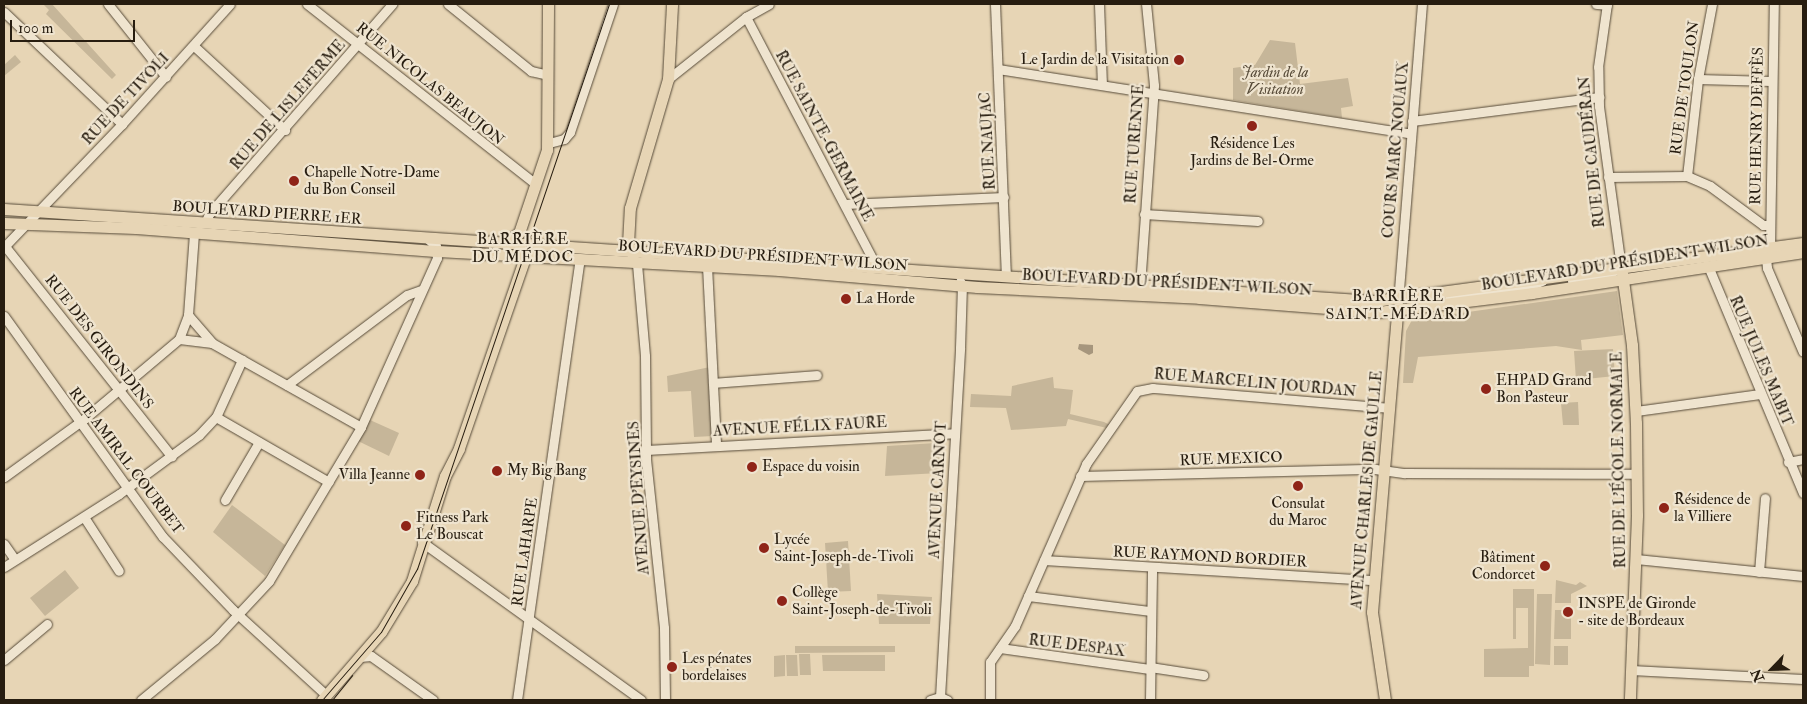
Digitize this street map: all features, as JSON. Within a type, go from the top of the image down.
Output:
[{"type":"main road","points":[[458,252],[497,247],[508,242],[519,233],[549,142],[548,4]]},
{"type":"main road","points":[[324,698],[360,657],[404,596],[417,569],[422,542],[448,469],[459,448],[525,257],[547,251],[590,253],[611,248],[618,242],[630,208],[668,79],[672,4]]},
{"type":"main road","points":[[630,208],[630,250],[637,264]]},
{"type":"main road","name":"BOULEVARD PIERRE 1ER","points":[[4,209],[428,238],[529,243]]},
{"type":"main road","name":"BOULEVARD PIERRE 1ER","points":[[4,223],[194,233],[525,257]]},
{"type":"main road","points":[[519,233],[529,243]]},
{"type":"main road","name":"BOULEVARD DU PRÉSIDENT WILSON","points":[[529,243],[956,274],[1374,301],[1621,267],[1803,251]]},
{"type":"main road","name":"BOULEVARD DU PRÉSIDENT WILSON","points":[[525,257],[707,266],[962,286],[1397,312],[1623,280],[1708,266],[1768,253]]},
{"type":"main road","name":"RUE DE L'ÉCOLE NORMALE","points":[[1621,267],[1632,345],[1636,411],[1636,559],[1630,700]]},
{"type":"main road","name":"AVENUE CHARLES DE GAULLE","points":[[1385,700],[1372,626],[1374,580],[1397,312]]},
{"type":"street","points":[[108,4],[166,77]]},
{"type":"street","name":"RUE DE TIVOLI","points":[[4,246],[39,212],[166,77],[230,4]]},
{"type":"street","name":"RUE NICOLAS BEAUJON","points":[[307,4],[536,184]]},
{"type":"street","name":"RUE DE LISLEFERME","points":[[205,223],[209,214],[285,130],[392,4]]},
{"type":"street","points":[[448,4],[532,71],[548,75]]},
{"type":"street","points":[[549,142],[557,142],[570,132],[613,4]]},
{"type":"street","points":[[668,79],[746,18],[769,4]]},
{"type":"street","name":"RUE NAUJAC","points":[[995,4],[1006,277]]},
{"type":"street","points":[[1099,4],[1102,84]]},
{"type":"street","name":"RUE TURENNE","points":[[1140,286],[1153,92],[1146,4]]},
{"type":"street","name":"COURS MARC NOUAUX","points":[[1397,312],[1422,4]]},
{"type":"street","points":[[1596,4],[1607,5]]},
{"type":"street","name":"RUE DE TOULON","points":[[1687,176],[1698,79],[1712,4]]},
{"type":"street","name":"RUE HENRY DEFFÈS","points":[[1774,4],[1767,268],[1803,352]]},
{"type":"street","name":"RUE DE CAUDÉRAN","points":[[1607,5],[1598,67],[1598,97],[1621,267]]},
{"type":"street","points":[[4,12],[122,124]]},
{"type":"street","name":"RUE SAINTE-GERMAINE","points":[[746,18],[878,268]]},
{"type":"street","points":[[194,46],[285,130]]},
{"type":"street","points":[[998,69],[1411,134]]},
{"type":"street","points":[[1698,79],[1771,81]]},
{"type":"street","points":[[1412,121],[1598,97]]},
{"type":"street","points":[[1608,177],[1687,176],[1710,186],[1763,225],[1769,225]]},
{"type":"street","points":[[845,204],[1004,197]]},
{"type":"street","points":[[20,210],[26,224]]},
{"type":"street","points":[[1144,214],[1258,221]]},
{"type":"street","points":[[4,477],[79,423],[180,339],[188,314],[194,233]]},
{"type":"street","points":[[141,700],[189,663],[239,614],[269,581],[361,427],[438,251],[428,238]]},
{"type":"street","name":"RUE DES GIRONDINS","points":[[4,246],[172,456]]},
{"type":"street","points":[[637,264],[652,258],[727,258]]},
{"type":"street","name":"RUE LAHARPE","points":[[518,700],[580,259]]},
{"type":"street","name":"AVENUE D'EYSINES","points":[[637,264],[645,356],[646,450],[664,628],[665,700]]},
{"type":"street","points":[[707,266],[716,446]]},
{"type":"street","name":"RUE JULES MABIT","points":[[1708,266],[1788,462],[1803,493]]},
{"type":"street","points":[[1532,293],[1551,285],[1609,274],[1621,267]]},
{"type":"street","points":[[956,274],[962,286]]},
{"type":"street","points":[[1397,312],[1431,301],[1532,286],[1549,278]]},
{"type":"street","name":"AVENUE CARNOT","points":[[944,698],[962,286]]},
{"type":"street","points":[[1068,293],[1123,291],[1140,286]]},
{"type":"street","points":[[286,385],[407,294],[421,290]]},
{"type":"street","points":[[188,314],[212,343],[361,427]]},
{"type":"street","name":"RUE AMIRAL COURBET","points":[[4,316],[126,490],[163,537],[324,698]]},
{"type":"street","points":[[180,339],[212,343]]},
{"type":"street","points":[[4,567],[126,490],[172,456],[216,417],[242,360]]},
{"type":"street","points":[[713,383],[817,375]]},
{"type":"street","name":"RUE MARCELIN JOURDAN","points":[[990,700],[990,662],[1012,632],[1080,476],[1102,440],[1137,391],[1144,388],[1389,408]]},
{"type":"street","points":[[1636,411],[1760,394]]},
{"type":"street","points":[[216,417],[329,482]]},
{"type":"street","name":"AVENUE FÉLIX FAURE","points":[[646,450],[955,433]]},
{"type":"street","points":[[225,500],[259,442]]},
{"type":"street","points":[[1788,462],[1803,459]]},
{"type":"street","name":"RUE MEXICO","points":[[1080,476],[1383,470],[1637,474]]},
{"type":"street","points":[[1759,572],[1765,498]]},
{"type":"street","points":[[84,517],[119,571]]},
{"type":"street","points":[[422,542],[641,700]]},
{"type":"street","points":[[4,544],[15,560]]},
{"type":"street","points":[[1636,559],[1803,576]]},
{"type":"street","name":"RUE RAYMOND BORDIER","points":[[1044,560],[1374,580]]},
{"type":"street","points":[[1150,700],[1152,567]]},
{"type":"street","points":[[1028,596],[1151,611]]},
{"type":"street","points":[[4,660],[47,624]]},
{"type":"street","name":"RUE DESPAX","points":[[1000,648],[1203,675]]},
{"type":"street","points":[[360,657],[371,656],[433,700]]},
{"type":"street","points":[[1631,670],[1803,679]]},
{"type":"street","points":[[930,700],[944,698]]},
{"type":"green space","points":[[43,4],[52,4],[116,75],[112,79],[46,14],[49,10]]},
{"type":"green space","name":"Jardin de la Visitation","points":[[1270,40],[1295,43],[1300,84],[1348,78],[1353,106],[1341,108],[1342,118],[1233,100],[1233,68],[1255,65]]},
{"type":"green space","points":[[15,55],[21,62],[4,76],[4,65]]},
{"type":"green space","points":[[1617,291],[1623,335],[1581,340],[1582,350],[1556,346],[1418,357],[1413,383],[1403,383],[1406,331],[1412,320]]},
{"type":"green space","points":[[1613,349],[1615,376],[1576,380],[1574,351]]},
{"type":"green space","points":[[710,367],[713,436],[694,437],[691,391],[668,392],[667,376]]},
{"type":"green space","points":[[1053,377],[1054,388],[1073,390],[1070,414],[1110,425],[1107,428],[1068,419],[1066,426],[1011,430],[1006,408],[970,407],[971,394],[1011,396],[1012,386]]},
{"type":"green space","points":[[1578,402],[1579,425],[1563,425],[1561,403]]},
{"type":"green space","points":[[370,420],[399,433],[389,456],[358,441]]},
{"type":"green space","points":[[936,443],[940,447],[939,473],[885,476],[887,446]]},
{"type":"green space","points":[[232,505],[285,545],[265,576],[213,532]]},
{"type":"green space","points":[[848,541],[851,591],[828,592],[825,543]]},
{"type":"green space","points":[[65,570],[79,588],[45,616],[30,598]]},
{"type":"green space","points":[[1556,580],[1576,585],[1580,582],[1587,586],[1571,594],[1571,603],[1555,603]]},
{"type":"green space","points":[[1513,589],[1534,589],[1534,666],[1529,666],[1529,677],[1484,677],[1484,649],[1528,648],[1528,608],[1516,608],[1516,639],[1513,639]]},
{"type":"green space","points":[[877,594],[932,597],[930,624],[879,624]]},
{"type":"green space","points":[[1537,594],[1552,594],[1550,665],[1535,664]]},
{"type":"green space","points":[[1555,610],[1571,610],[1571,639],[1554,639]]},
{"type":"green space","points":[[795,646],[895,646],[895,652],[795,653]]},
{"type":"green space","points":[[1554,646],[1568,646],[1568,665],[1554,665]]},
{"type":"green space","points":[[799,654],[810,654],[811,675],[800,675]]},
{"type":"green space","points":[[785,655],[785,676],[774,677],[774,656]]},
{"type":"green space","points":[[786,655],[797,655],[798,676],[787,676]]},
{"type":"green space","points":[[822,655],[885,655],[885,671],[823,671]]},
{"type":"shaded area","points":[[1079,344],[1093,345],[1093,353],[1089,355],[1078,349]]},
{"type":"tram line","points":[[322,700],[381,632],[417,569],[609,4]]},
{"type":"tram line","points":[[332,700],[352,675]]},
{"type":"place","name":"Le Jardin de la Visitation","points":[[1179,60]]},
{"type":"place","name":"Résidence Les Jardins de Bel-Orme","points":[[1252,126]]},
{"type":"place","name":"Chapelle Notre-Dame du Bon Conseil","points":[[294,181]]},
{"type":"place","name":"La Horde","points":[[846,299]]},
{"type":"place","name":"EHPAD Grand Bon Pasteur","points":[[1486,389]]},
{"type":"place","name":"Espace du voisin","points":[[752,467]]},
{"type":"place","name":"My Big Bang","points":[[497,471]]},
{"type":"place","name":"Villa Jeanne","points":[[420,475]]},
{"type":"place","name":"Consulat du Maroc","points":[[1298,486]]},
{"type":"place","name":"Résidence de la Villiere","points":[[1664,508]]},
{"type":"place","name":"Fitness Park Le Bouscat","points":[[406,526]]},
{"type":"place","name":"Lycée Saint-Joseph-de-Tivoli","points":[[764,548]]},
{"type":"place","name":"Bâtiment Condorcet","points":[[1545,566]]},
{"type":"place","name":"Collège Saint-Joseph-de-Tivoli","points":[[782,601]]},
{"type":"place","name":"INSPE de Gironde - site de Bordeaux","points":[[1568,612]]},
{"type":"place","name":"Les pénates bordelaises","points":[[672,667]]},
{"type":"district","name":"BARRIÈRE DU MÉDOC","points":[[523,248]]},
{"type":"district","name":"BARRIÈRE SAINT-MÉDARD","points":[[1398,305]]}]
